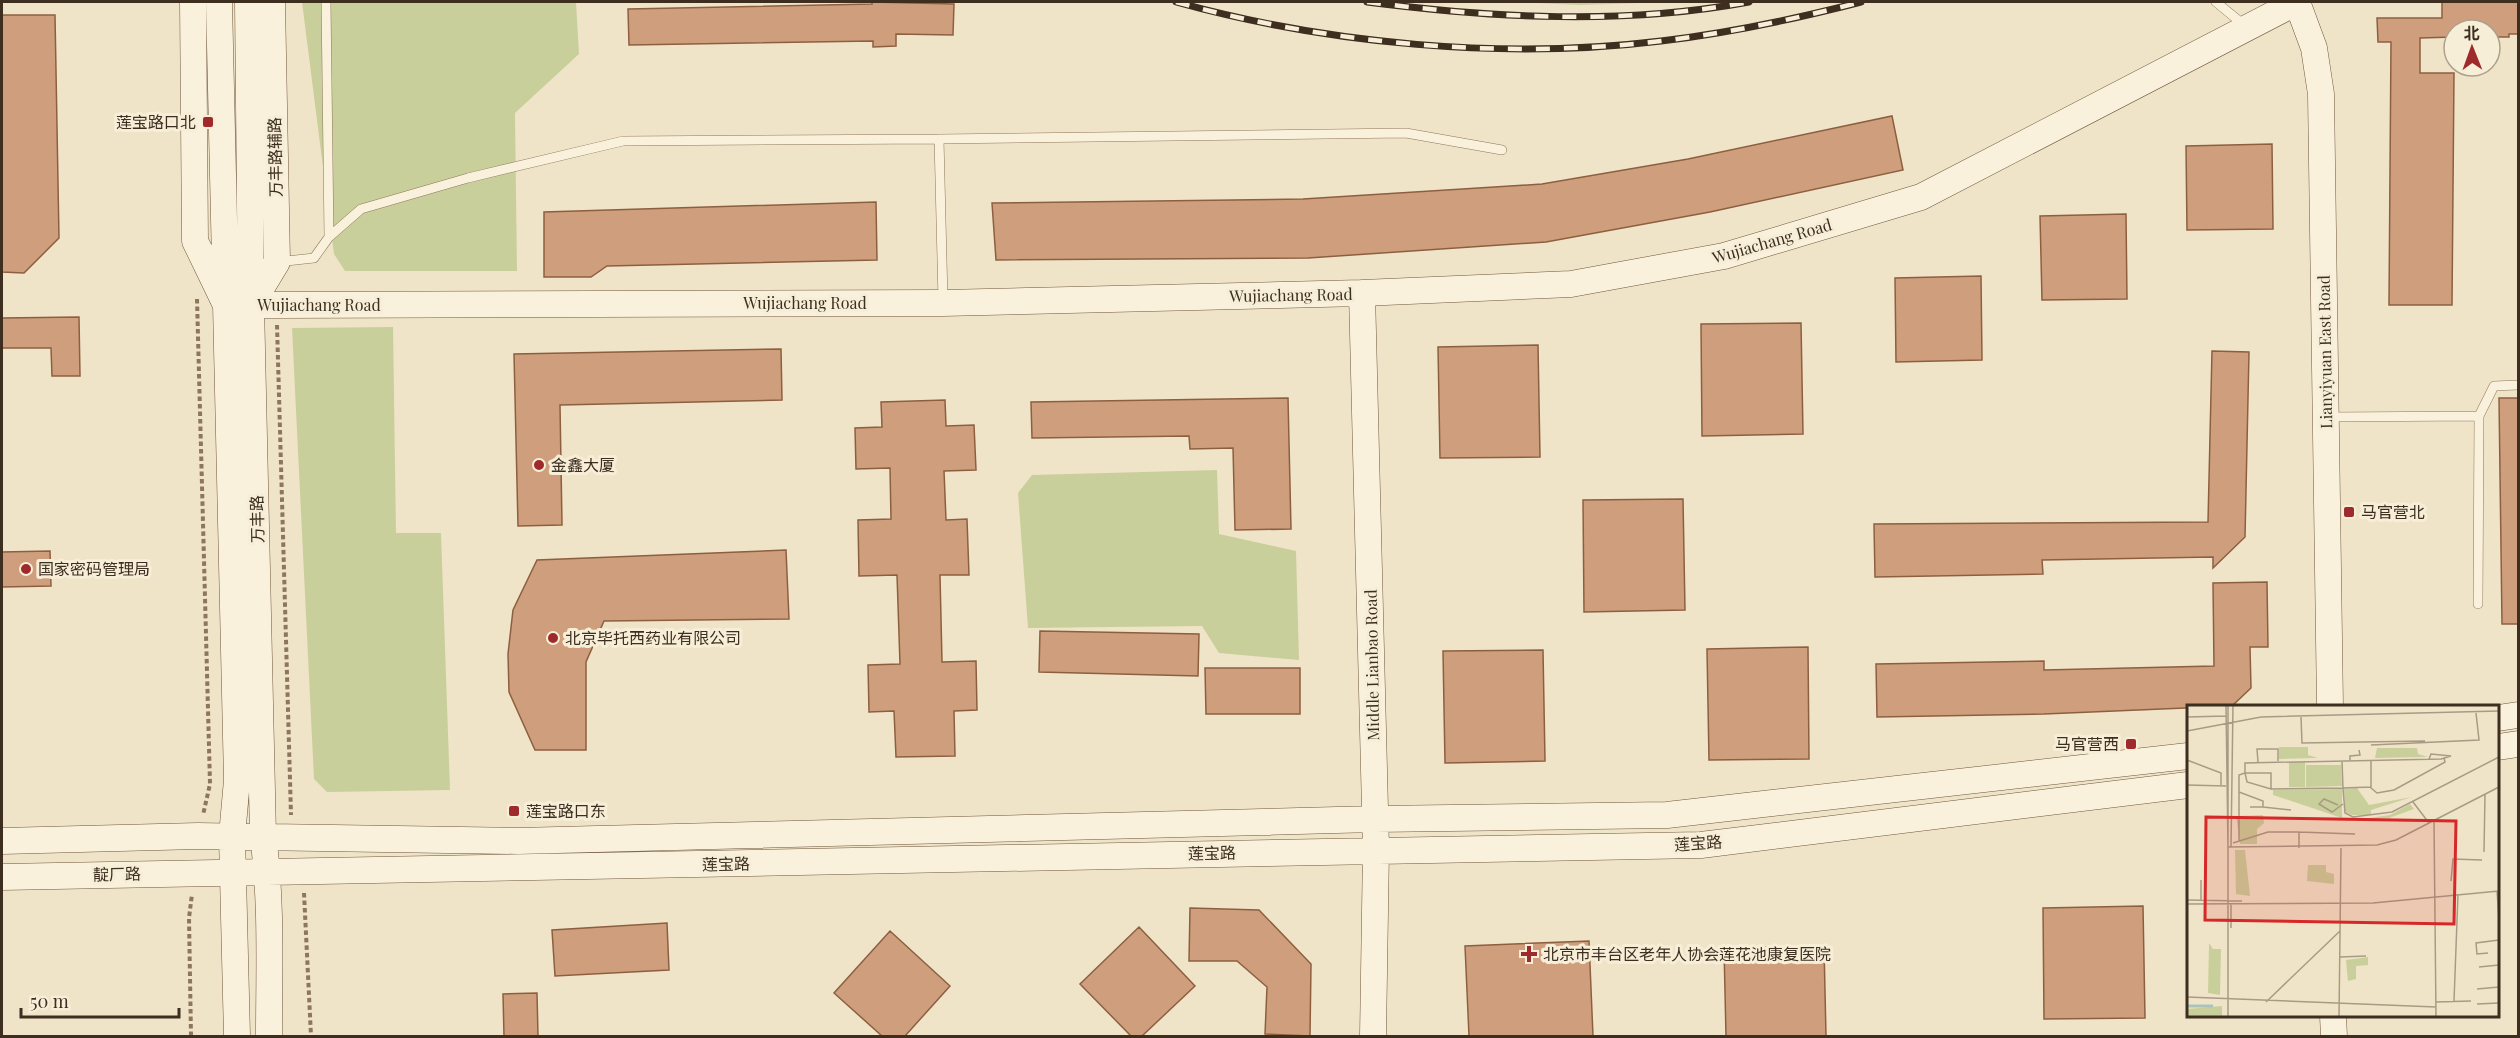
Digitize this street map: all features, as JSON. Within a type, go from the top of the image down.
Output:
[{"type":"main road","points":[[193,2],[195,241],[238,305],[277,262]]},
{"type":"main road","name":"万丰路","points":[[219,2],[238,305],[263,836],[268,871],[270,1036]]},
{"type":"main road","name":"万丰路","points":[[237,1036],[232,836],[237,780],[238,305],[251,265],[248,2]]},
{"type":"main road","name":"万丰路辅路","points":[[272,2],[277,262]]},
{"type":"main road","name":"Wujiachang Road","points":[[238,305],[943,303],[1362,293],[1571,284],[1724,256],[1921,197],[2297,2]]},
{"type":"main road","name":"Lianyiyuan East Road","points":[[2297,2],[2314,48],[2320,94],[2330,705]]},
{"type":"main road","name":"Middle Lianbao Road","points":[[1362,293],[1376,819],[1373,1036]]},
{"type":"main road","points":[[2499,718],[2518,715]]},
{"type":"main road","points":[[2499,747],[2518,744]]},
{"type":"main road","name":"莲宝路","points":[[2,841],[263,836],[518,841],[1376,819],[1667,815],[2187,756]]},
{"type":"main road","name":"莲宝路","points":[[232,870],[303,871],[1376,849],[1701,845],[2187,785]]},
{"type":"main road","name":"靛厂路","points":[[2,877],[232,870]]},
{"type":"main road","points":[[2334,1017],[2334,1036]]},
{"type":"lane","points":[[326,2],[329,237]]},
{"type":"lane","points":[[2216,2],[2248,29]]},
{"type":"lane","points":[[251,265],[314,258],[329,237],[361,209],[468,178],[623,141],[1406,133],[1502,150]]},
{"type":"lane","points":[[939,139],[943,303]]},
{"type":"lane","points":[[2478,604],[2479,416],[2494,386],[2518,386]]},
{"type":"lane","points":[[2326,417],[2479,416]]},
{"type":"path","points":[[197,297],[210,784],[198,836]]},
{"type":"path","name":"万丰路","points":[[277,305],[289,783],[294,838]]},
{"type":"path","points":[[303,871],[311,1036]]},
{"type":"path","points":[[191,1036],[189,918],[195,872]]},
{"type":"green space","points":[[302,2],[576,2],[579,54],[515,113],[517,271],[345,271],[334,254]]},
{"type":"green space","points":[[1510,2],[1672,2],[1580,5]]},
{"type":"green space","points":[[393,327],[396,533],[441,533],[450,790],[327,792],[314,779],[292,328]]},
{"type":"green space","points":[[1217,470],[1219,534],[1296,551],[1299,660],[1219,653],[1202,626],[1028,628],[1018,493],[1032,475]]},
{"type":"building","points":[[872,2],[954,4],[953,35],[896,34],[896,46],[873,47],[873,41],[629,45],[628,9],[872,4]]},
{"type":"building","points":[[2442,2],[2518,2],[2518,34],[2502,37],[2502,18],[2442,18]]},
{"type":"building","points":[[2,15],[55,15],[59,238],[24,273],[2,272]]},
{"type":"building","points":[[2377,18],[2442,18],[2442,37],[2420,38],[2420,73],[2442,73],[2442,78],[2454,78],[2452,305],[2389,305],[2391,42],[2378,42]]},
{"type":"building","points":[[1892,116],[1903,170],[1710,212],[1546,242],[1308,258],[996,260],[992,203],[1303,199],[1542,184],[1688,159]]},
{"type":"building","points":[[2272,144],[2273,229],[2187,230],[2186,146]]},
{"type":"building","points":[[876,202],[877,260],[607,266],[591,277],[544,277],[544,212]]},
{"type":"building","points":[[2126,214],[2127,299],[2042,300],[2040,216]]},
{"type":"building","points":[[1981,276],[1982,360],[1896,362],[1895,278]]},
{"type":"building","points":[[79,317],[80,376],[52,376],[51,348],[2,348],[2,318]]},
{"type":"building","points":[[1801,323],[1803,434],[1702,436],[1701,324]]},
{"type":"building","points":[[1538,345],[1540,457],[1440,458],[1438,347]]},
{"type":"building","name":"金鑫大厦","points":[[781,349],[782,400],[560,405],[562,525],[518,526],[514,354]]},
{"type":"building","points":[[2212,351],[2249,352],[2245,537],[2213,568],[2213,557],[2042,560],[2043,574],[1875,577],[1874,524],[2208,522]]},
{"type":"building","points":[[1288,398],[1291,529],[1235,530],[1233,448],[1190,449],[1189,436],[1032,438],[1031,402]]},
{"type":"building","points":[[2499,398],[2518,398],[2518,624],[2502,624]]},
{"type":"building","points":[[945,400],[946,426],[974,425],[976,470],[944,471],[946,520],[967,519],[969,575],[940,575],[942,662],[976,661],[977,710],[954,711],[955,756],[896,757],[894,711],[869,712],[868,665],[900,664],[897,575],[859,576],[858,520],[891,519],[890,468],[856,469],[855,428],[882,427],[881,402]]},
{"type":"building","points":[[1683,499],[1685,610],[1584,612],[1583,500]]},
{"type":"building","name":"北京毕托西药业有限公司","points":[[786,550],[789,619],[604,621],[586,662],[586,750],[535,750],[509,692],[508,654],[513,610],[537,560]]},
{"type":"building","name":"国家密码管理局","points":[[50,551],[51,586],[2,587],[2,552]]},
{"type":"building","points":[[2267,582],[2268,647],[2250,647],[2251,688],[2233,705],[2187,705],[2187,708],[2044,714],[1877,717],[1876,664],[2044,661],[2044,670],[2214,666],[2213,583]]},
{"type":"building","points":[[1040,631],[1199,634],[1198,676],[1039,672]]},
{"type":"building","points":[[1808,647],[1809,759],[1709,760],[1707,649]]},
{"type":"building","points":[[1543,650],[1545,761],[1445,763],[1443,651]]},
{"type":"building","points":[[1205,668],[1300,668],[1300,714],[1206,714]]},
{"type":"building","points":[[2143,906],[2145,1018],[2044,1019],[2043,908]]},
{"type":"building","points":[[1190,908],[1259,910],[1311,964],[1310,1036],[1265,1034],[1267,987],[1237,961],[1189,961]]},
{"type":"building","points":[[667,923],[669,970],[555,976],[552,930]]},
{"type":"building","points":[[1139,927],[1195,986],[1142,1036],[1131,1036],[1080,984]]},
{"type":"building","points":[[890,931],[950,986],[905,1036],[882,1036],[834,993]]},
{"type":"building","points":[[1589,941],[1593,1036],[1469,1036],[1465,946]]},
{"type":"building","points":[[1824,946],[1826,1036],[1726,1036],[1724,948]]},
{"type":"building","points":[[537,993],[538,1036],[504,1036],[503,994]]},
{"type":"railway","points":[[1176,2],[1234,17],[1355,38],[1479,48],[1540,49],[1601,47],[1686,38],[1762,25],[1861,2]]},
{"type":"railway","points":[[1367,2],[1463,12],[1558,17],[1654,14],[1749,2]]},
{"type":"place","name":"莲宝路口北","points":[[208,122]]},
{"type":"place","name":"金鑫大厦","points":[[539,465]]},
{"type":"place","name":"马官营北","points":[[2349,512]]},
{"type":"place","name":"国家密码管理局","points":[[26,569]]},
{"type":"place","name":"北京毕托西药业有限公司","points":[[553,638]]},
{"type":"place","name":"马官营西","points":[[2131,744]]},
{"type":"place","name":"莲宝路口东","points":[[514,811]]},
{"type":"place","name":"北京市丰台区老年人协会莲花池康复医院","points":[[1529,954]]}]
